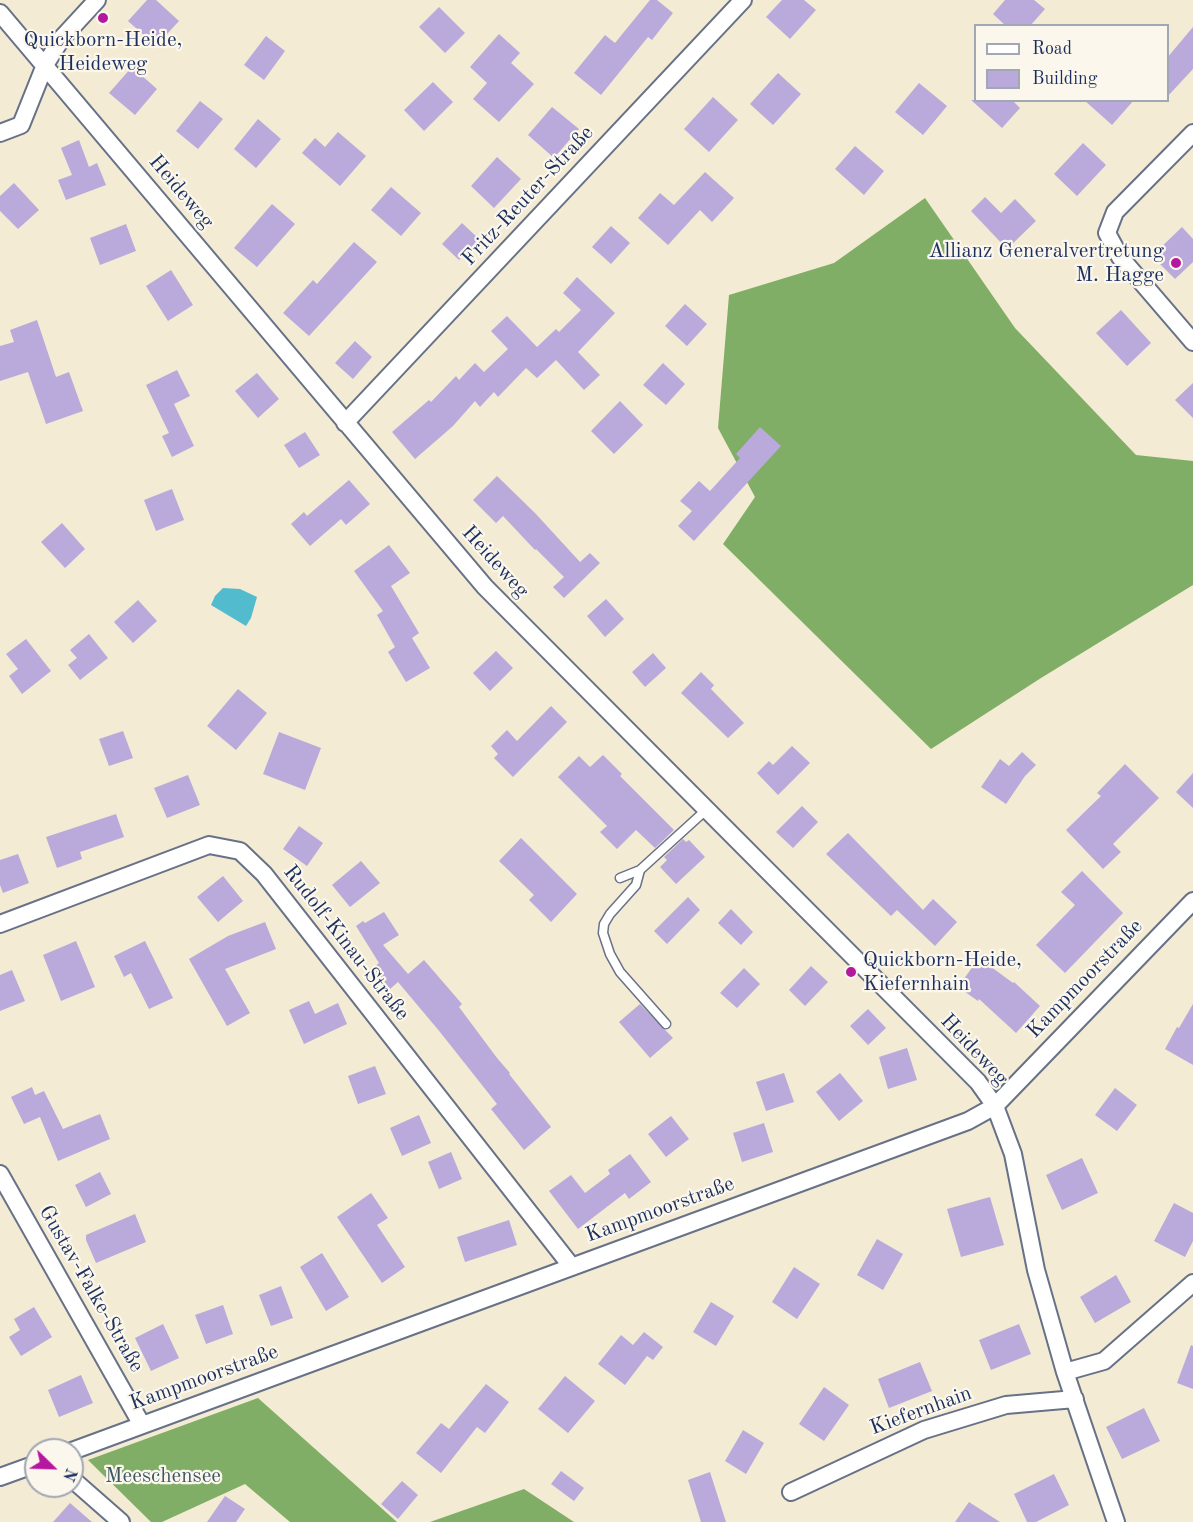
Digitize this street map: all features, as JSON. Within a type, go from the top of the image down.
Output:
[{"type":"street","points":[[0,133],[21,125],[45,65],[62,38],[97,0]]},
{"type":"street","name":"Fritz-Reuter-Straße","points":[[345,423],[743,0]]},
{"type":"street","name":"Heideweg","points":[[0,13],[485,587],[978,1082],[995,1106]]},
{"type":"street","points":[[1193,133],[1115,212],[1107,233],[1120,257],[1193,342]]},
{"type":"street","name":"Rudolf-Kinau-Straße","points":[[0,924],[209,845],[240,851],[264,874],[572,1267]]},
{"type":"street","name":"Kampmoorstraße","points":[[84,1447],[968,1121],[995,1106],[1193,900]]},
{"type":"street","points":[[995,1106],[1012,1154],[1036,1270],[1065,1372],[1116,1522]]},
{"type":"street","name":"Gustav-Falke-Straße","points":[[0,1174],[142,1425]]},
{"type":"street","points":[[1065,1372],[1104,1361],[1193,1284]]},
{"type":"street","name":"Kiefernhain","points":[[791,1492],[924,1430],[1006,1405],[1075,1400]]},
{"type":"street","points":[[0,1477],[24,1468]]},
{"type":"street","points":[[84,1490],[121,1522]]},
{"type":"lane","points":[[620,878],[640,870],[706,810]]},
{"type":"lane","points":[[640,870],[636,885],[610,914],[604,924],[603,933],[610,954],[620,972],[666,1024]]},
{"type":"green space","points":[[925,198],[1015,328],[1136,455],[1193,461],[1193,585],[1041,678],[931,749],[723,544],[755,497],[718,428],[729,295],[834,263]]},
{"type":"green space","name":"Meeschensee","points":[[258,1398],[397,1522],[290,1522],[245,1484],[162,1522],[151,1522],[88,1460]]},
{"type":"green space","points":[[524,1489],[574,1522],[430,1522]]},
{"type":"water","points":[[223,588],[240,589],[257,597],[251,618],[246,626],[211,605],[215,596]]},
{"type":"building","points":[[147,0],[156,0],[179,21],[156,46],[128,21]]},
{"type":"building","points":[[650,0],[657,0],[673,13],[652,40],[648,37],[601,95],[574,73],[605,35],[615,43]]},
{"type":"building","points":[[782,0],[804,0],[816,10],[790,39],[766,17]]},
{"type":"building","points":[[1005,0],[1034,0],[1045,9],[1032,24],[1004,24],[993,14]]},
{"type":"building","points":[[439,7],[465,33],[445,53],[419,27]]},
{"type":"building","points":[[1193,27],[1193,69],[1169,95],[1169,56]]},
{"type":"building","points":[[499,34],[520,53],[511,63],[534,84],[499,122],[473,99],[487,83],[470,67]]},
{"type":"building","points":[[266,36],[285,51],[264,80],[244,65]]},
{"type":"building","points":[[132,67],[157,89],[135,115],[109,93]]},
{"type":"building","points":[[778,73],[801,94],[773,125],[750,104]]},
{"type":"building","points":[[433,82],[453,102],[424,131],[404,110]]},
{"type":"building","points":[[919,83],[947,106],[923,135],[895,112]]},
{"type":"building","points":[[713,97],[738,120],[709,152],[684,129]]},
{"type":"building","points":[[971,100],[974,102],[1014,102],[1020,108],[1002,128]]},
{"type":"building","points":[[200,101],[223,119],[198,149],[176,131]]},
{"type":"building","points":[[1086,102],[1132,102],[1112,125]]},
{"type":"building","points":[[552,107],[579,129],[554,158],[528,135]]},
{"type":"building","points":[[258,119],[281,139],[256,168],[234,149]]},
{"type":"building","points":[[338,132],[366,156],[340,186],[302,153],[315,138],[325,147]]},
{"type":"building","points":[[79,140],[89,167],[97,163],[106,185],[66,200],[58,180],[72,175],[61,148]]},
{"type":"building","points":[[1083,143],[1106,165],[1077,196],[1054,174]]},
{"type":"building","points":[[855,146],[884,171],[864,195],[835,169]]},
{"type":"building","points":[[497,157],[521,179],[494,208],[471,186]]},
{"type":"building","points":[[705,172],[734,198],[712,222],[700,210],[668,245],[638,218],[660,193],[674,205]]},
{"type":"building","points":[[14,183],[39,210],[18,229],[0,211],[0,196]]},
{"type":"building","points":[[391,187],[421,213],[401,236],[371,210]]},
{"type":"building","points":[[985,197],[1001,213],[1015,199],[1036,221],[1007,249],[971,211]]},
{"type":"building","points":[[272,204],[295,224],[257,267],[234,248]]},
{"type":"building","points":[[462,223],[479,239],[459,260],[442,244]]},
{"type":"building","points":[[126,224],[136,251],[100,265],[90,238]]},
{"type":"building","points":[[611,226],[630,243],[611,264],[592,247]]},
{"type":"building","points":[[1182,227],[1193,239],[1193,262],[1175,279],[1152,256]]},
{"type":"building","points":[[354,242],[377,262],[309,336],[283,313],[313,280],[317,284]]},
{"type":"building","points":[[171,270],[193,305],[168,321],[146,286]]},
{"type":"building","points":[[577,277],[615,313],[578,352],[600,375],[584,390],[556,360],[537,378],[526,368],[498,397],[494,392],[480,407],[475,401],[453,426],[415,459],[392,432],[429,400],[431,402],[456,376],[459,380],[475,363],[484,372],[508,349],[491,331],[507,316],[537,347],[556,329],[559,332],[581,310],[563,293]]},
{"type":"building","points":[[685,304],[707,324],[687,346],[665,326]]},
{"type":"building","points":[[1121,310],[1151,343],[1127,366],[1096,333]]},
{"type":"building","points":[[37,320],[56,377],[69,372],[83,411],[46,424],[28,372],[0,381],[0,346],[14,342],[10,330]]},
{"type":"building","points":[[355,341],[372,357],[353,379],[335,363]]},
{"type":"building","points":[[663,363],[685,384],[666,405],[643,385]]},
{"type":"building","points":[[177,370],[190,396],[174,404],[194,446],[172,457],[162,436],[169,433],[146,385]]},
{"type":"building","points":[[257,373],[279,399],[258,418],[235,391]]},
{"type":"building","points":[[1193,383],[1193,418],[1175,400]]},
{"type":"building","points":[[620,401],[643,425],[614,454],[591,431]]},
{"type":"building","points":[[760,427],[781,446],[694,541],[678,526],[692,511],[680,501],[699,481],[710,491],[740,458],[736,454]]},
{"type":"building","points":[[305,432],[320,455],[299,468],[284,445]]},
{"type":"building","points":[[497,476],[580,562],[590,553],[600,563],[564,598],[553,587],[564,577],[503,516],[496,523],[473,500]]},
{"type":"building","points":[[349,480],[370,504],[346,525],[341,519],[310,546],[291,524],[304,512],[307,516]]},
{"type":"building","points":[[172,489],[184,520],[156,531],[144,500]]},
{"type":"building","points":[[62,523],[85,549],[65,568],[41,542]]},
{"type":"building","points":[[389,545],[410,573],[391,586],[419,633],[412,638],[430,668],[406,682],[388,652],[395,647],[377,615],[383,611],[354,571]]},
{"type":"building","points":[[606,599],[624,619],[605,637],[587,616]]},
{"type":"building","points":[[138,600],[157,621],[133,643],[114,622]]},
{"type":"building","points":[[89,634],[108,658],[80,680],[68,665],[77,658],[70,650]]},
{"type":"building","points":[[26,639],[51,671],[22,694],[9,676],[18,669],[6,654]]},
{"type":"building","points":[[496,651],[513,668],[490,691],[473,673]]},
{"type":"building","points":[[653,653],[666,668],[645,687],[632,672]]},
{"type":"building","points":[[701,672],[714,685],[711,689],[744,723],[728,738],[681,693]]},
{"type":"building","points":[[238,689],[267,713],[236,750],[207,726]]},
{"type":"building","points":[[551,706],[567,722],[513,777],[494,758],[498,754],[491,746],[507,730],[517,741]]},
{"type":"building","points":[[123,731],[133,758],[109,766],[99,739]]},
{"type":"building","points":[[279,732],[321,748],[305,790],[263,774]]},
{"type":"building","points":[[792,746],[810,763],[778,795],[757,773],[769,761],[773,765]]},
{"type":"building","points":[[1022,752],[1036,765],[1025,776],[1006,804],[981,787],[1000,759],[1009,766]]},
{"type":"building","points":[[603,755],[622,774],[620,776],[674,830],[655,848],[636,830],[617,849],[600,832],[607,826],[558,777],[579,756],[590,767]]},
{"type":"building","points":[[1125,764],[1159,798],[1113,844],[1121,852],[1103,869],[1066,830],[1101,796],[1097,793]]},
{"type":"building","points":[[1193,773],[1193,808],[1176,792]]},
{"type":"building","points":[[188,775],[200,805],[167,818],[154,788]]},
{"type":"building","points":[[802,806],[818,822],[793,848],[776,832]]},
{"type":"building","points":[[116,814],[124,837],[80,852],[82,859],[57,868],[46,837]]},
{"type":"building","points":[[299,826],[323,843],[307,866],[283,849]]},
{"type":"building","points":[[848,833],[923,910],[933,899],[957,922],[935,946],[897,910],[891,916],[826,854]]},
{"type":"building","points":[[521,838],[577,894],[551,922],[529,900],[534,895],[499,861]]},
{"type":"building","points":[[683,839],[686,842],[689,840],[705,857],[676,884],[660,867],[667,860],[664,857]]},
{"type":"building","points":[[18,854],[29,883],[3,893],[0,885],[0,860]]},
{"type":"building","points":[[361,861],[380,883],[350,907],[332,885]]},
{"type":"building","points":[[1082,871],[1123,913],[1065,973],[1036,945],[1075,905],[1061,892]]},
{"type":"building","points":[[223,876],[243,901],[218,922],[197,897]]},
{"type":"building","points":[[688,897],[700,910],[667,944],[654,931]]},
{"type":"building","points":[[731,909],[753,932],[741,945],[718,923]]},
{"type":"building","points":[[384,912],[399,935],[383,945],[408,974],[424,960],[462,1004],[459,1007],[551,1127],[524,1150],[491,1109],[497,1104],[440,1032],[398,982],[390,989],[373,968],[379,963],[356,926]]},
{"type":"building","points":[[265,922],[276,949],[225,969],[250,1013],[227,1026],[189,959],[228,936]]},
{"type":"building","points":[[76,941],[95,987],[61,1001],[43,955]]},
{"type":"building","points":[[145,941],[173,998],[149,1009],[131,973],[124,977],[114,956]]},
{"type":"building","points":[[979,958],[1014,982],[1040,1006],[1016,1033],[979,999],[978,1001],[958,987]]},
{"type":"building","points":[[811,966],[828,982],[805,1006],[789,990]]},
{"type":"building","points":[[744,968],[760,984],[737,1008],[720,993]]},
{"type":"building","points":[[12,970],[25,1001],[0,1011],[0,975]]},
{"type":"building","points":[[309,1001],[315,1014],[338,1003],[347,1024],[304,1044],[289,1010]]},
{"type":"building","points":[[640,1004],[673,1038],[650,1058],[619,1022]]},
{"type":"building","points":[[1193,1004],[1193,1065],[1165,1049]]},
{"type":"building","points":[[868,1009],[886,1028],[868,1045],[850,1026]]},
{"type":"building","points":[[907,1048],[917,1080],[888,1089],[879,1057]]},
{"type":"building","points":[[375,1066],[386,1094],[358,1104],[348,1076]]},
{"type":"building","points":[[784,1073],[794,1102],[766,1111],[756,1082]]},
{"type":"building","points":[[840,1073],[863,1101],[839,1121],[816,1092]]},
{"type":"building","points":[[32,1087],[35,1095],[44,1091],[63,1129],[100,1114],[110,1139],[58,1161],[40,1117],[24,1124],[11,1097]]},
{"type":"building","points":[[1115,1088],[1137,1105],[1117,1131],[1095,1115]]},
{"type":"building","points":[[419,1115],[431,1143],[402,1156],[390,1128]]},
{"type":"building","points":[[671,1116],[689,1139],[666,1157],[648,1134]]},
{"type":"building","points":[[764,1123],[773,1152],[742,1162],[733,1133]]},
{"type":"building","points":[[451,1152],[462,1179],[439,1189],[428,1162]]},
{"type":"building","points":[[630,1154],[651,1182],[629,1199],[625,1193],[578,1229],[549,1191],[571,1175],[585,1193],[610,1174],[608,1170]]},
{"type":"building","points":[[1082,1158],[1098,1193],[1062,1210],[1046,1175]]},
{"type":"building","points":[[100,1172],[111,1194],[86,1207],[75,1185]]},
{"type":"building","points":[[371,1193],[388,1218],[377,1225],[405,1267],[382,1283],[337,1217]]},
{"type":"building","points":[[990,1197],[1004,1245],[961,1257],[947,1209]]},
{"type":"building","points":[[1174,1203],[1193,1213],[1193,1241],[1185,1257],[1154,1241]]},
{"type":"building","points":[[135,1214],[146,1242],[96,1263],[86,1235]]},
{"type":"building","points":[[509,1220],[517,1245],[465,1262],[457,1237]]},
{"type":"building","points":[[877,1239],[903,1254],[883,1290],[857,1275]]},
{"type":"building","points":[[322,1253],[349,1297],[326,1311],[300,1267]]},
{"type":"building","points":[[794,1267],[820,1284],[797,1319],[772,1302]]},
{"type":"building","points":[[1116,1275],[1131,1302],[1095,1323],[1080,1297]]},
{"type":"building","points":[[281,1286],[293,1318],[271,1326],[259,1295]]},
{"type":"building","points":[[711,1302],[734,1316],[716,1346],[693,1332]]},
{"type":"building","points":[[223,1305],[233,1334],[206,1344],[195,1315]]},
{"type":"building","points":[[34,1307],[52,1337],[21,1356],[9,1337],[20,1330],[14,1319]]},
{"type":"building","points":[[163,1324],[179,1358],[151,1371],[135,1338]]},
{"type":"building","points":[[1019,1324],[1031,1354],[991,1370],[979,1340]]},
{"type":"building","points":[[644,1332],[663,1347],[653,1360],[647,1356],[625,1385],[598,1364],[621,1335],[633,1345]]},
{"type":"building","points":[[1191,1345],[1193,1346],[1193,1389],[1177,1383]]},
{"type":"building","points":[[920,1362],[932,1391],[889,1408],[878,1379]]},
{"type":"building","points":[[81,1375],[93,1403],[59,1417],[48,1390]]},
{"type":"building","points":[[565,1376],[595,1401],[568,1433],[538,1409]]},
{"type":"building","points":[[486,1384],[509,1402],[485,1433],[477,1427],[441,1473],[416,1453],[441,1423],[449,1429]]},
{"type":"building","points":[[824,1387],[849,1405],[824,1441],[799,1424]]},
{"type":"building","points":[[1144,1408],[1160,1441],[1122,1459],[1106,1427]]},
{"type":"building","points":[[743,1430],[764,1443],[746,1474],[725,1461]]},
{"type":"building","points":[[561,1471],[584,1488],[574,1501],[551,1484]]},
{"type":"building","points":[[710,1472],[726,1522],[701,1522],[688,1480]]},
{"type":"building","points":[[1054,1474],[1069,1505],[1036,1522],[1027,1522],[1014,1494]]},
{"type":"building","points":[[402,1481],[418,1495],[398,1519],[381,1504]]},
{"type":"building","points":[[225,1496],[245,1509],[236,1522],[207,1522]]},
{"type":"building","points":[[969,1502],[1000,1522],[955,1522]]},
{"type":"building","points":[[70,1503],[92,1522],[53,1522]]},
{"type":"place","name":"Quickborn-Heide, Heideweg","points":[[103,18]]},
{"type":"place","name":"Allianz Generalvertretung M. Hagge","points":[[1176,263]]},
{"type":"place","name":"Quickborn-Heide, Kiefernhain","points":[[851,972]]}]
